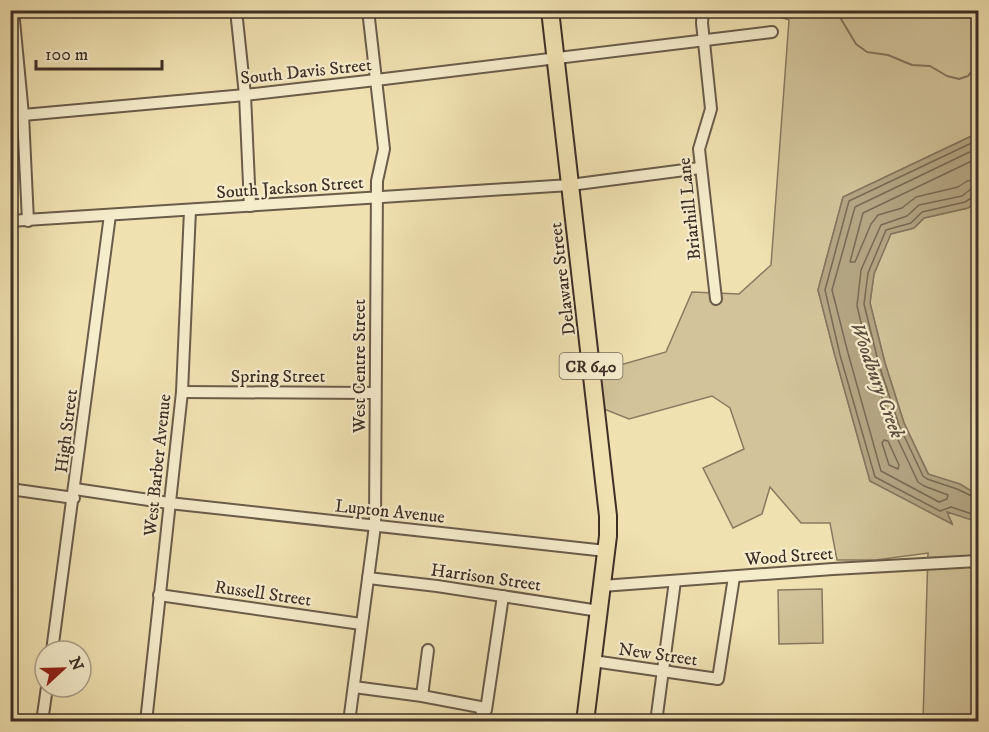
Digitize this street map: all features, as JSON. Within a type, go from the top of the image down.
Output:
[{"type":"main road","name":"Delaware Street","points":[[550,10],[608,516],[606,551],[585,722]]},
{"type":"street","points":[[13,10],[23,115],[28,220]]},
{"type":"street","points":[[237,10],[245,94],[250,206]]},
{"type":"street","name":"West Centre Street","points":[[349,722],[375,526],[376,199],[377,181],[384,149],[368,10]]},
{"type":"street","name":"Briarhill Lane","points":[[703,10],[711,109],[699,149],[716,298]]},
{"type":"street","name":"South Davis Street","points":[[23,115],[376,80],[772,32]]},
{"type":"street","name":"South Jackson Street","points":[[10,221],[570,185],[700,168]]},
{"type":"street","name":"West Barber Avenue","points":[[146,722],[182,392],[190,210]]},
{"type":"street","name":"High Street","points":[[54,639],[110,215]]},
{"type":"street","name":"Spring Street","points":[[182,392],[375,393]]},
{"type":"street","name":"Lupton Avenue","points":[[10,489],[74,493],[606,551]]},
{"type":"street","name":"Wood Street","points":[[602,586],[978,561]]},
{"type":"street","name":"New Street","points":[[593,661],[718,679],[734,577]]},
{"type":"street","name":"Harrison Street","points":[[368,578],[599,611]]},
{"type":"street","points":[[656,722],[675,581]]},
{"type":"street","name":"Russell Street","points":[[159,595],[361,624]]},
{"type":"street","points":[[485,718],[503,597]]},
{"type":"street","points":[[422,696],[428,650]]},
{"type":"street","points":[[354,687],[480,707],[485,718]]},
{"type":"street","points":[[42,722],[45,699]]},
{"type":"shaded area","points":[[766,11],[978,11],[978,133],[843,197],[818,290],[870,481],[952,523],[904,423],[885,363],[870,303],[874,274],[890,234],[914,228],[924,218],[968,208],[978,200],[978,721],[923,721],[928,553],[876,560],[837,560],[830,523],[801,523],[770,487],[762,514],[733,528],[703,468],[744,449],[730,408],[712,396],[629,419],[604,409],[599,371],[666,352],[692,292],[739,294],[771,265],[789,20]]},
{"type":"shaded area","points":[[822,589],[823,643],[779,644],[778,590]]},
{"type":"water","name":"Woodbury Creek","points":[[978,133],[978,200],[968,208],[924,218],[914,228],[891,234],[874,274],[870,303],[885,363],[904,423],[928,474],[960,484],[978,495],[978,522],[947,512],[952,524],[870,481],[818,290],[843,197]]},
{"type":"waterway","points":[[838,14],[856,44],[867,52],[888,55],[912,65],[930,66],[947,76],[959,79],[968,76],[978,63]]},
{"type":"waterway","points":[[973,201],[978,208]]}]
